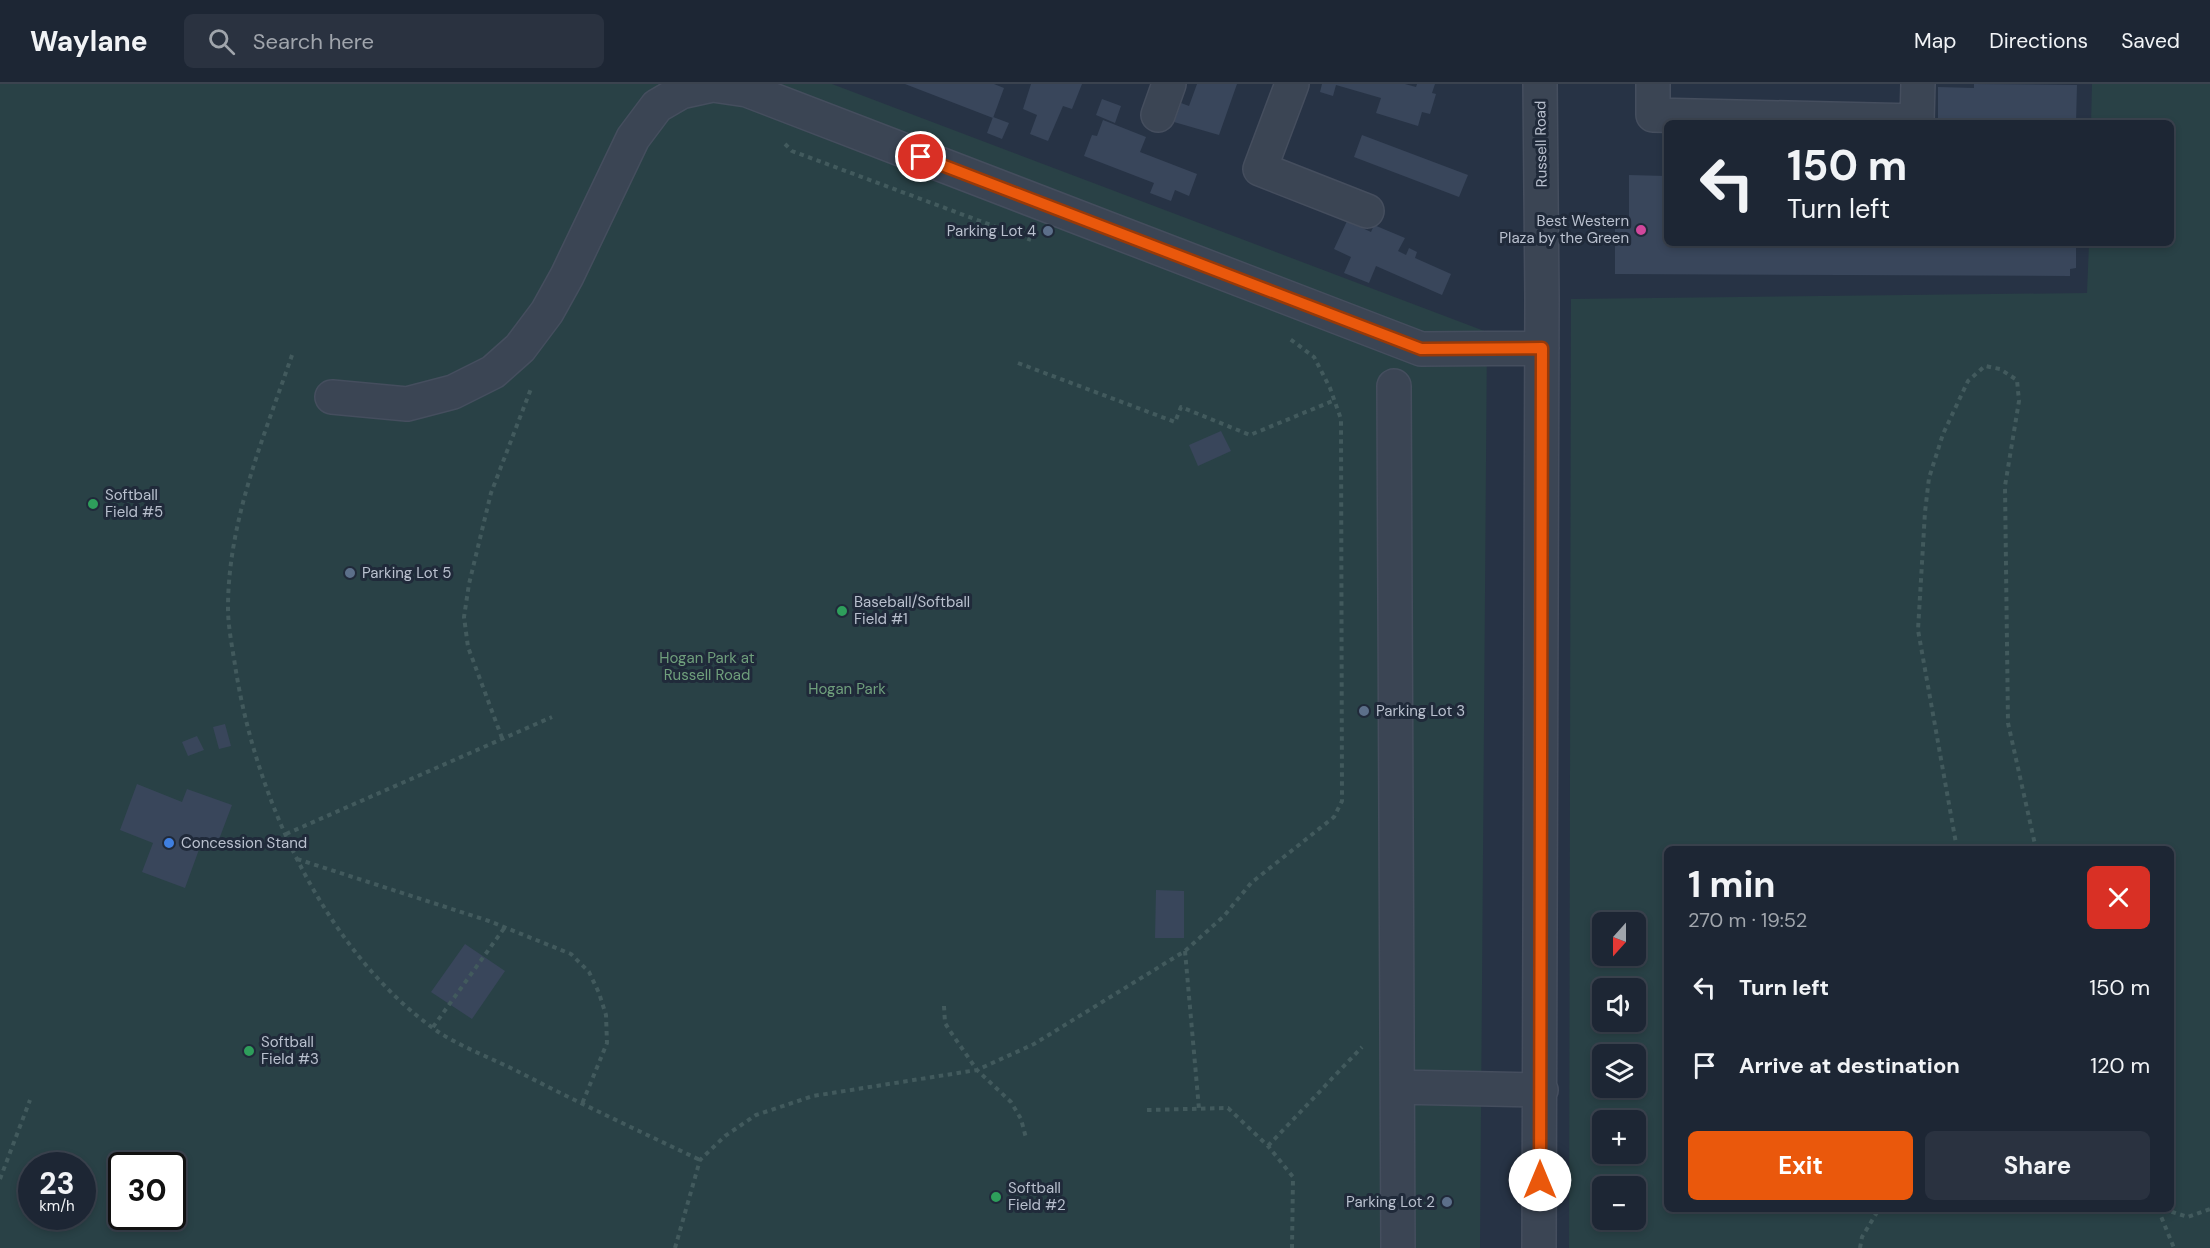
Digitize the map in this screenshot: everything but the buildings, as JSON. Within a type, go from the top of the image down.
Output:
[{"type":"street","points":[[332,397],[407,404],[453,392],[493,372],[520,348],[547,312],[567,276],[633,138],[657,106],[681,92],[713,84],[747,90],[1421,349],[1542,348]]},
{"type":"street","points":[[1158,115],[1169,84]]},
{"type":"street","points":[[1292,84],[1260,170],[1367,211]]},
{"type":"street","name":"Russell Road","points":[[1539,1248],[1542,348],[1540,84]]},
{"type":"street","points":[[1653,84],[1653,115],[1842,120]]},
{"type":"street","points":[[1917,120],[1918,84]]},
{"type":"street","points":[[1394,386],[1398,1248]]},
{"type":"street","points":[[1398,1087],[1541,1090]]},
{"type":"path","points":[[782,140],[792,151],[1034,241]]},
{"type":"path","points":[[675,1248],[700,1160],[725,1136],[756,1115],[813,1096],[977,1070],[1034,1044],[1185,951],[1224,916],[1251,883],[1334,817],[1342,801],[1341,419],[1335,400],[1314,357],[1287,336]]},
{"type":"path","points":[[292,355],[240,511],[235,536],[228,608],[240,699],[253,750],[296,859],[340,933],[383,985],[433,1028],[582,1104],[700,1160]]},
{"type":"path","points":[[1018,363],[1175,422],[1181,407],[1250,435],[1335,400]]},
{"type":"path","points":[[1955,846],[1918,630],[1923,535],[1929,478],[1943,434],[1968,381],[1985,366],[2000,369],[2017,380],[2019,401],[2005,486],[2008,723],[2035,846]]},
{"type":"path","points":[[502,738],[468,647],[464,617],[469,584],[490,493],[534,379]]},
{"type":"path","points":[[286,834],[552,717]]},
{"type":"path","points":[[296,859],[505,927],[571,954],[589,972],[606,1015],[607,1043],[582,1104]]},
{"type":"path","points":[[433,1028],[505,927]]},
{"type":"path","points":[[1185,951],[1199,1109]]},
{"type":"path","points":[[944,1006],[945,1023],[977,1070],[1011,1102],[1021,1119],[1026,1138]]},
{"type":"path","points":[[1268,1146],[1365,1043],[1397,1044]]},
{"type":"path","points":[[0,1179],[30,1100]]},
{"type":"path","points":[[1147,1110],[1228,1108],[1268,1146],[1293,1177],[1292,1248]]},
{"type":"path","points":[[2172,1212],[2188,1217],[2210,1209]]},
{"type":"path","points":[[1860,1248],[1862,1237],[1877,1212]]},
{"type":"path","points":[[2159,1212],[2174,1248]]},
{"type":"green space","name":"Hogan Park at Russell Road","points":[[0,84],[832,84],[1487,332],[1480,1248],[0,1248]]},
{"type":"green space","points":[[2092,84],[2210,84],[2210,1248],[1569,1248],[1571,299],[2087,293],[2089,246],[2174,246],[2174,120],[2091,120]]},
{"type":"place","name":"Best Western Plaza by the Green","points":[[1641,230]]},
{"type":"place","name":"Parking Lot 4","points":[[1048,231]]},
{"type":"place","name":"Softball Field #5","points":[[93,504]]},
{"type":"place","name":"Parking Lot 5","points":[[350,573]]},
{"type":"place","name":"Baseball/Softball Field #1","points":[[842,611]]},
{"type":"place","name":"Parking Lot 3","points":[[1364,711]]},
{"type":"place","name":"Concession Stand","points":[[169,843]]},
{"type":"place","name":"Softball Field #3","points":[[249,1051]]},
{"type":"place","name":"Softball Field #2","points":[[996,1197]]},
{"type":"place","name":"Parking Lot 2","points":[[1447,1202]]},
{"type":"route","points":[[921,157],[1421,349],[1542,348],[1540,1180]]},
{"type":"park label","name":"Hogan Park","points":[[847,689]]}]
